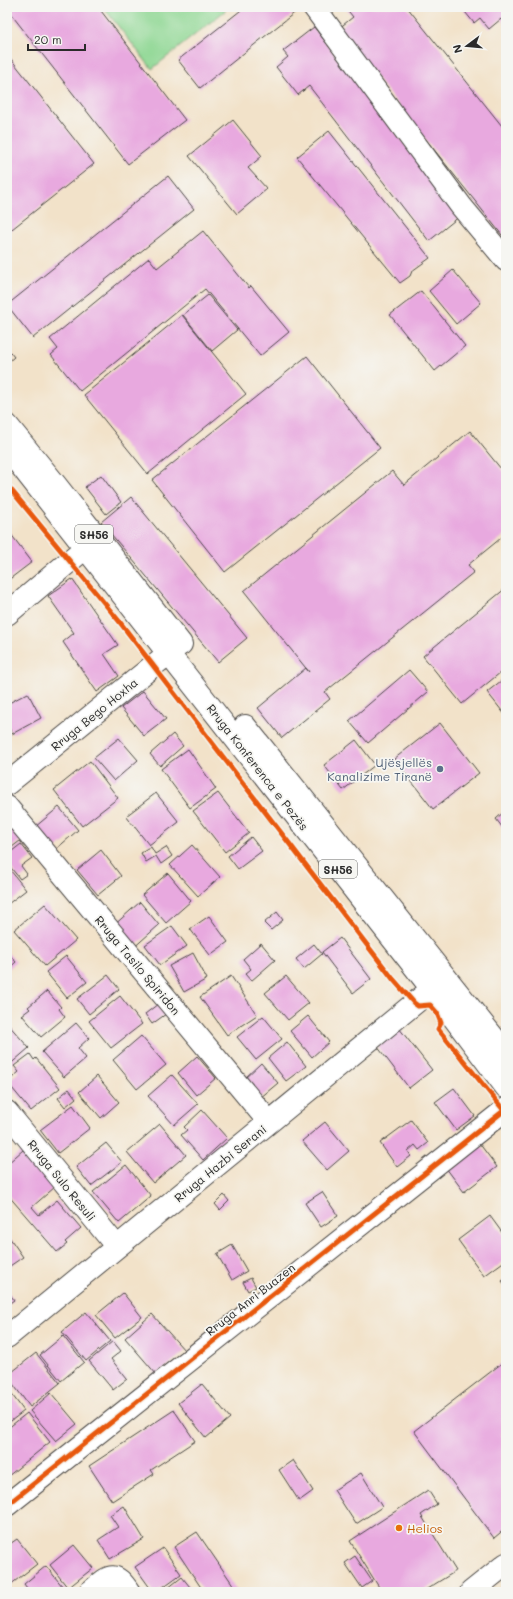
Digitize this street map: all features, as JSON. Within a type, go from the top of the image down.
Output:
[{"type":"street","points":[[314,7],[461,206],[506,260]]},
{"type":"street","name":"Rruga Konferenca e Pezës","points":[[7,425],[55,484],[174,648],[506,1087]]},
{"type":"street","name":"Rruga Konferenca e Pezës","points":[[7,448],[85,548],[174,648],[399,920],[506,1053]]},
{"type":"street","points":[[7,614],[85,548]]},
{"type":"street","name":"Rruga Bego Hoxha","points":[[7,784],[174,648]]},
{"type":"street","name":"Rruga Tasilo Spiridon","points":[[7,807],[269,1122]]},
{"type":"street","name":"Rruga Hazbi Serani","points":[[7,1337],[432,988]]},
{"type":"street","name":"Rruga Anri Buazen","points":[[7,1505],[506,1110]]},
{"type":"street","name":"Rruga Sulo Resuli","points":[[7,1112],[117,1247]]},
{"type":"street","points":[[471,1592],[506,1564]]},
{"type":"street","points":[[90,1592],[110,1577],[115,1577],[121,1580],[129,1592]]},
{"type":"green space","points":[[103,7],[224,7],[226,10],[152,69]]},
{"type":"building","points":[[7,7],[98,7],[185,120],[128,164],[7,9]]},
{"type":"building","points":[[245,7],[296,7],[298,10],[200,88],[178,60]]},
{"type":"building","points":[[345,7],[407,7],[506,131],[506,240],[338,29],[353,17]]},
{"type":"building","points":[[461,7],[506,7],[506,25],[501,19],[489,29],[480,18],[474,23]]},
{"type":"building","points":[[314,27],[460,216],[429,241],[309,86],[298,95],[276,67],[288,57],[283,51]]},
{"type":"building","points":[[7,54],[94,164],[7,233]]},
{"type":"building","points":[[233,120],[262,156],[248,168],[267,189],[237,214],[189,156]]},
{"type":"building","points":[[329,131],[430,258],[412,271],[410,276],[400,283],[297,157]]},
{"type":"building","points":[[168,176],[194,209],[33,338],[7,305]]},
{"type":"building","points":[[203,231],[249,288],[251,286],[289,332],[260,356],[205,289],[80,391],[51,355],[58,349],[50,339],[149,258],[157,268]]},
{"type":"building","points":[[453,270],[481,303],[456,324],[429,291]]},
{"type":"building","points":[[421,291],[465,346],[435,371],[390,315]]},
{"type":"building","points":[[208,295],[237,330],[212,351],[183,315]]},
{"type":"building","points":[[182,315],[246,394],[148,474],[84,395]]},
{"type":"building","points":[[7,348],[14,357],[7,363]]},
{"type":"building","points":[[307,356],[380,448],[225,572],[152,480]]},
{"type":"building","points":[[470,431],[506,475],[506,534],[468,565],[474,572],[325,692],[330,699],[282,738],[258,708],[306,668],[244,591],[392,471],[404,485]]},
{"type":"building","points":[[101,475],[121,502],[106,514],[85,487]]},
{"type":"building","points":[[131,497],[247,638],[218,662],[101,522]]},
{"type":"building","points":[[7,529],[32,562],[7,581]]},
{"type":"building","points":[[72,579],[118,645],[104,654],[119,676],[97,692],[63,642],[74,633],[48,596]]},
{"type":"building","points":[[506,588],[506,668],[462,704],[423,656]]},
{"type":"building","points":[[409,670],[428,692],[368,743],[349,721]]},
{"type":"building","points":[[506,677],[506,716],[487,692]]},
{"type":"building","points":[[143,691],[166,719],[144,736],[121,708]]},
{"type":"building","points":[[28,693],[41,718],[12,734],[7,724],[7,704]]},
{"type":"building","points":[[440,723],[479,773],[433,809],[394,759]]},
{"type":"building","points":[[173,734],[183,746],[160,766],[150,754]]},
{"type":"building","points":[[119,738],[138,760],[114,781],[94,758]]},
{"type":"building","points":[[356,740],[375,765],[343,790],[324,765]]},
{"type":"building","points":[[188,749],[216,789],[190,808],[161,769]]},
{"type":"building","points":[[90,761],[118,798],[82,826],[54,790]]},
{"type":"building","points":[[156,793],[179,822],[149,845],[126,816]]},
{"type":"building","points":[[218,793],[249,833],[225,852],[193,811]]},
{"type":"building","points":[[59,807],[78,830],[55,850],[35,827]]},
{"type":"building","points":[[506,810],[506,832],[496,819]]},
{"type":"building","points":[[7,815],[25,837],[7,851]]},
{"type":"building","points":[[251,837],[262,851],[238,869],[228,856]]},
{"type":"building","points":[[21,844],[32,858],[21,866],[27,874],[20,879],[7,863],[7,855]]},
{"type":"building","points":[[192,845],[220,877],[198,896],[170,865]]},
{"type":"building","points":[[151,847],[155,854],[166,847],[172,856],[161,864],[156,856],[146,862],[141,853]]},
{"type":"building","points":[[101,850],[121,876],[98,895],[77,870]]},
{"type":"building","points":[[7,866],[26,890],[8,904],[7,903]]},
{"type":"building","points":[[168,873],[191,901],[166,923],[142,895]]},
{"type":"building","points":[[140,902],[159,925],[131,950],[112,927]]},
{"type":"building","points":[[45,904],[76,940],[45,966],[14,930]]},
{"type":"building","points":[[277,912],[283,920],[271,930],[264,923]]},
{"type":"building","points":[[209,916],[228,942],[210,955],[190,929]]},
{"type":"building","points":[[172,926],[187,946],[160,965],[145,945]]},
{"type":"building","points":[[340,938],[371,979],[353,993],[322,952]]},
{"type":"building","points":[[261,943],[275,960],[251,981],[245,974],[251,969],[243,959]]},
{"type":"building","points":[[314,944],[322,954],[304,969],[296,959]]},
{"type":"building","points":[[7,952],[16,962],[7,970]]},
{"type":"building","points":[[193,953],[207,979],[184,992],[169,966]]},
{"type":"building","points":[[66,956],[87,982],[67,998],[46,972]]},
{"type":"building","points":[[108,975],[119,989],[89,1014],[77,999]]},
{"type":"building","points":[[231,976],[257,1015],[227,1035],[200,997]]},
{"type":"building","points":[[286,976],[309,1003],[288,1020],[265,993]]},
{"type":"building","points":[[47,991],[61,1007],[59,1009],[65,1017],[41,1037],[22,1015],[30,1009],[28,1007]]},
{"type":"building","points":[[120,996],[142,1024],[111,1048],[89,1021]]},
{"type":"building","points":[[158,1004],[166,1014],[152,1024],[145,1014]]},
{"type":"building","points":[[263,1016],[282,1039],[256,1060],[237,1037]]},
{"type":"building","points":[[308,1016],[329,1042],[312,1057],[290,1031]]},
{"type":"building","points":[[7,1023],[29,1048],[7,1067]]},
{"type":"building","points":[[76,1023],[89,1038],[78,1048],[86,1058],[64,1077],[42,1052]]},
{"type":"building","points":[[399,1028],[432,1070],[409,1088],[377,1046]]},
{"type":"building","points":[[141,1036],[166,1065],[137,1089],[113,1060]]},
{"type":"building","points":[[287,1042],[306,1066],[286,1081],[268,1058]]},
{"type":"building","points":[[30,1054],[34,1060],[36,1058],[60,1088],[31,1111],[7,1082],[19,1072],[14,1066]]},
{"type":"building","points":[[197,1056],[216,1078],[196,1095],[178,1073]]},
{"type":"building","points":[[261,1063],[278,1083],[260,1098],[244,1079]]},
{"type":"building","points":[[172,1075],[198,1104],[174,1125],[148,1096]]},
{"type":"building","points":[[97,1076],[119,1102],[101,1118],[79,1092]]},
{"type":"building","points":[[454,1088],[475,1116],[456,1130],[435,1102]]},
{"type":"building","points":[[69,1089],[76,1098],[65,1107],[58,1098]]},
{"type":"building","points":[[73,1105],[90,1128],[58,1153],[40,1130]]},
{"type":"building","points":[[202,1110],[227,1138],[203,1160],[181,1135],[187,1130],[184,1127]]},
{"type":"building","points":[[411,1120],[428,1143],[419,1150],[415,1145],[408,1151],[411,1156],[397,1167],[380,1143]]},
{"type":"building","points":[[325,1122],[349,1151],[327,1170],[302,1141]]},
{"type":"building","points":[[160,1124],[186,1155],[153,1183],[127,1152]]},
{"type":"building","points":[[476,1139],[497,1167],[464,1192],[443,1164]]},
{"type":"building","points":[[106,1143],[122,1162],[91,1186],[76,1167]]},
{"type":"building","points":[[23,1150],[55,1187],[32,1207],[39,1215],[57,1200],[81,1228],[65,1242],[67,1244],[57,1252],[7,1194],[7,1164]]},
{"type":"building","points":[[126,1165],[151,1196],[119,1223],[93,1192]]},
{"type":"building","points":[[322,1192],[338,1216],[321,1227],[305,1203]]},
{"type":"building","points":[[224,1195],[229,1201],[220,1210],[215,1204]]},
{"type":"building","points":[[490,1216],[506,1238],[506,1260],[484,1276],[458,1240]]},
{"type":"building","points":[[7,1234],[23,1257],[7,1268]]},
{"type":"building","points":[[232,1245],[247,1271],[232,1280],[217,1254]]},
{"type":"building","points":[[251,1278],[256,1287],[248,1291],[243,1282]]},
{"type":"building","points":[[506,1278],[506,1286],[502,1281]]},
{"type":"building","points":[[7,1290],[14,1300],[7,1305]]},
{"type":"building","points":[[123,1293],[142,1317],[115,1338],[96,1315]]},
{"type":"building","points":[[86,1312],[110,1341],[86,1361],[62,1332]]},
{"type":"building","points":[[152,1314],[185,1351],[157,1375],[125,1338]]},
{"type":"building","points":[[63,1336],[84,1362],[61,1381],[40,1355]]},
{"type":"building","points":[[113,1341],[121,1351],[111,1359],[127,1379],[113,1390],[89,1361]]},
{"type":"building","points":[[36,1353],[60,1383],[30,1407],[7,1376]]},
{"type":"building","points":[[506,1360],[506,1429],[501,1434],[506,1441],[506,1528],[494,1538],[414,1431]]},
{"type":"building","points":[[202,1384],[230,1418],[206,1438],[178,1403]]},
{"type":"building","points":[[7,1388],[24,1411],[7,1424]]},
{"type":"building","points":[[51,1393],[77,1424],[56,1441],[30,1411]]},
{"type":"building","points":[[174,1410],[195,1441],[151,1470],[154,1474],[112,1501],[89,1466]]},
{"type":"building","points":[[27,1413],[50,1442],[7,1477],[7,1429]]},
{"type":"building","points":[[293,1460],[313,1491],[299,1501],[279,1470]]},
{"type":"building","points":[[361,1473],[382,1507],[356,1524],[334,1490]]},
{"type":"building","name":"Helios","points":[[428,1490],[437,1504],[421,1515],[456,1571],[422,1592],[382,1592],[350,1541]]},
{"type":"building","points":[[124,1506],[144,1539],[110,1559],[98,1540],[118,1527],[110,1515]]},
{"type":"building","points":[[197,1532],[238,1592],[204,1592],[174,1547]]},
{"type":"building","points":[[17,1539],[37,1564],[10,1585],[7,1582],[7,1546]]},
{"type":"building","points":[[74,1545],[93,1568],[68,1588],[50,1565]]},
{"type":"building","points":[[163,1548],[181,1574],[156,1592],[153,1592],[135,1567]]},
{"type":"building","points":[[355,1556],[372,1581],[362,1588],[345,1563]]},
{"type":"building","points":[[46,1566],[67,1592],[30,1592],[24,1584]]},
{"type":"building","points":[[182,1577],[194,1592],[163,1592]]},
{"type":"cycle path","points":[[7,485],[119,621],[393,979],[414,1003],[418,1006],[430,1005],[437,1013],[441,1023],[438,1029],[506,1113]]},
{"type":"cycle path","points":[[7,1505],[506,1109]]},
{"type":"place","name":"Ujësjellës Kanalizime Tiranë","points":[[440,769]]},
{"type":"place","name":"Helios","points":[[399,1528]]}]
